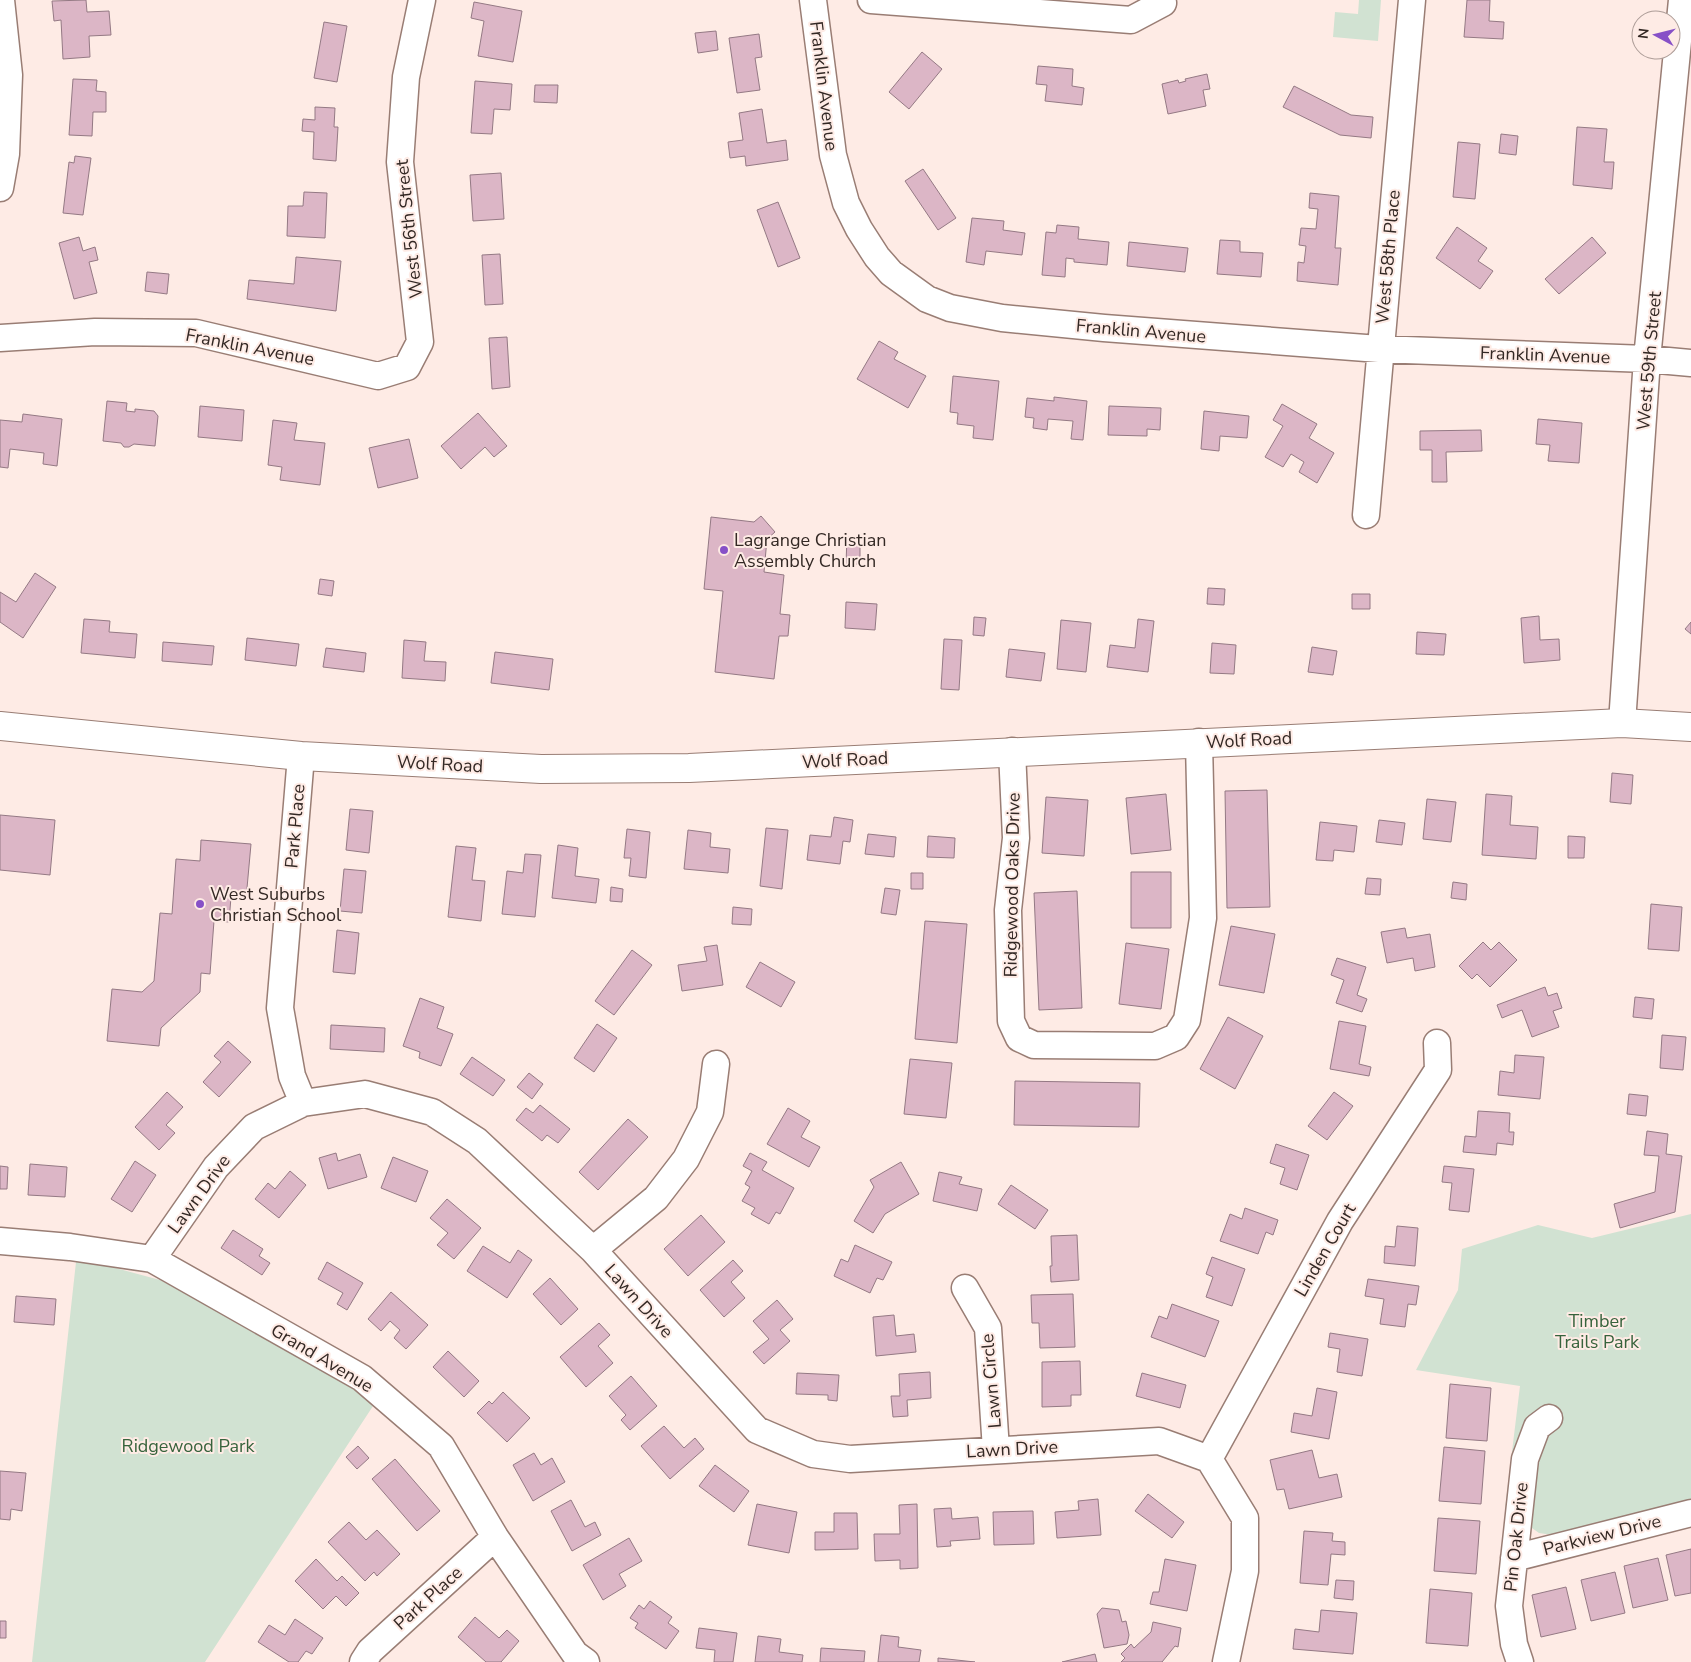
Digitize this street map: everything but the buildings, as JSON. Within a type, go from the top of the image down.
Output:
[{"type":"main road","name":"Wolf Road","points":[[0,726],[301,756],[585,769],[689,768],[1622,723],[1691,727]]},
{"type":"street","points":[[0,188],[6,154],[9,75],[1,0]]},
{"type":"street","name":"West 56th Street","points":[[407,367],[420,342],[400,162],[406,77],[422,0]]},
{"type":"street","name":"Franklin Avenue","points":[[813,0],[833,155],[846,203],[859,229],[891,273],[911,290],[950,308],[1002,318],[1104,328],[1379,349],[1647,359],[1691,363]]},
{"type":"street","points":[[871,0],[1131,20],[1164,3]]},
{"type":"street","name":"West 58th Place","points":[[1366,515],[1379,349],[1412,0]]},
{"type":"street","name":"West 59th Street","points":[[1622,723],[1647,359],[1682,0]]},
{"type":"street","name":"Franklin Avenue","points":[[0,338],[95,332],[196,333],[378,376],[407,367]]},
{"type":"street","name":"Ridgewood Oaks Drive","points":[[1012,751],[1016,838],[1008,910],[1011,1021],[1019,1038],[1034,1045],[1155,1046],[1176,1037],[1187,1020],[1203,918],[1198,742]]},
{"type":"street","name":"Park Place","points":[[301,756],[280,1008],[292,1076],[303,1103]]},
{"type":"street","name":"Linden Court","points":[[1209,1459],[1340,1220],[1438,1070],[1436,1043]]},
{"type":"street","points":[[593,1250],[656,1198],[686,1159],[710,1112],[716,1064]]},
{"type":"street","name":"Lawn Drive","points":[[152,1259],[216,1167],[254,1127],[303,1103],[364,1094],[432,1112],[477,1141],[593,1250],[757,1430],[812,1454],[850,1459],[1159,1441],[1209,1459]]},
{"type":"street","name":"Grand Avenue","points":[[0,1241],[70,1247],[152,1259],[362,1378],[441,1446],[496,1537],[575,1654],[586,1662]]},
{"type":"street","name":"Lawn Circle","points":[[965,1288],[988,1328],[996,1450]]},
{"type":"street","name":"Pin Oak Drive","points":[[1520,1662],[1514,1644],[1509,1606],[1525,1459],[1537,1427],[1549,1418]]},
{"type":"street","points":[[1209,1459],[1245,1518],[1245,1571],[1226,1662]]},
{"type":"street","name":"Parkview Drive","points":[[1514,1558],[1691,1513]]},
{"type":"street","name":"Park Place","points":[[363,1662],[370,1651],[496,1537]]},
{"type":"green space","points":[[1359,0],[1381,0],[1378,41],[1333,37],[1335,12],[1358,14]]},
{"type":"green space","name":"Timber Trails Park","points":[[1691,1214],[1691,1500],[1552,1535],[1539,1533],[1505,1509],[1520,1386],[1416,1370],[1458,1290],[1462,1249],[1538,1225],[1592,1238]]},
{"type":"green space","name":"Ridgewood Park","points":[[76,1262],[97,1263],[160,1280],[337,1375],[375,1403],[205,1662],[32,1662]]},
{"type":"place","name":"Lagrange Christian Assembly Church","points":[[724,550]]},
{"type":"place","name":"West Suburbs Christian School","points":[[200,904]]}]
